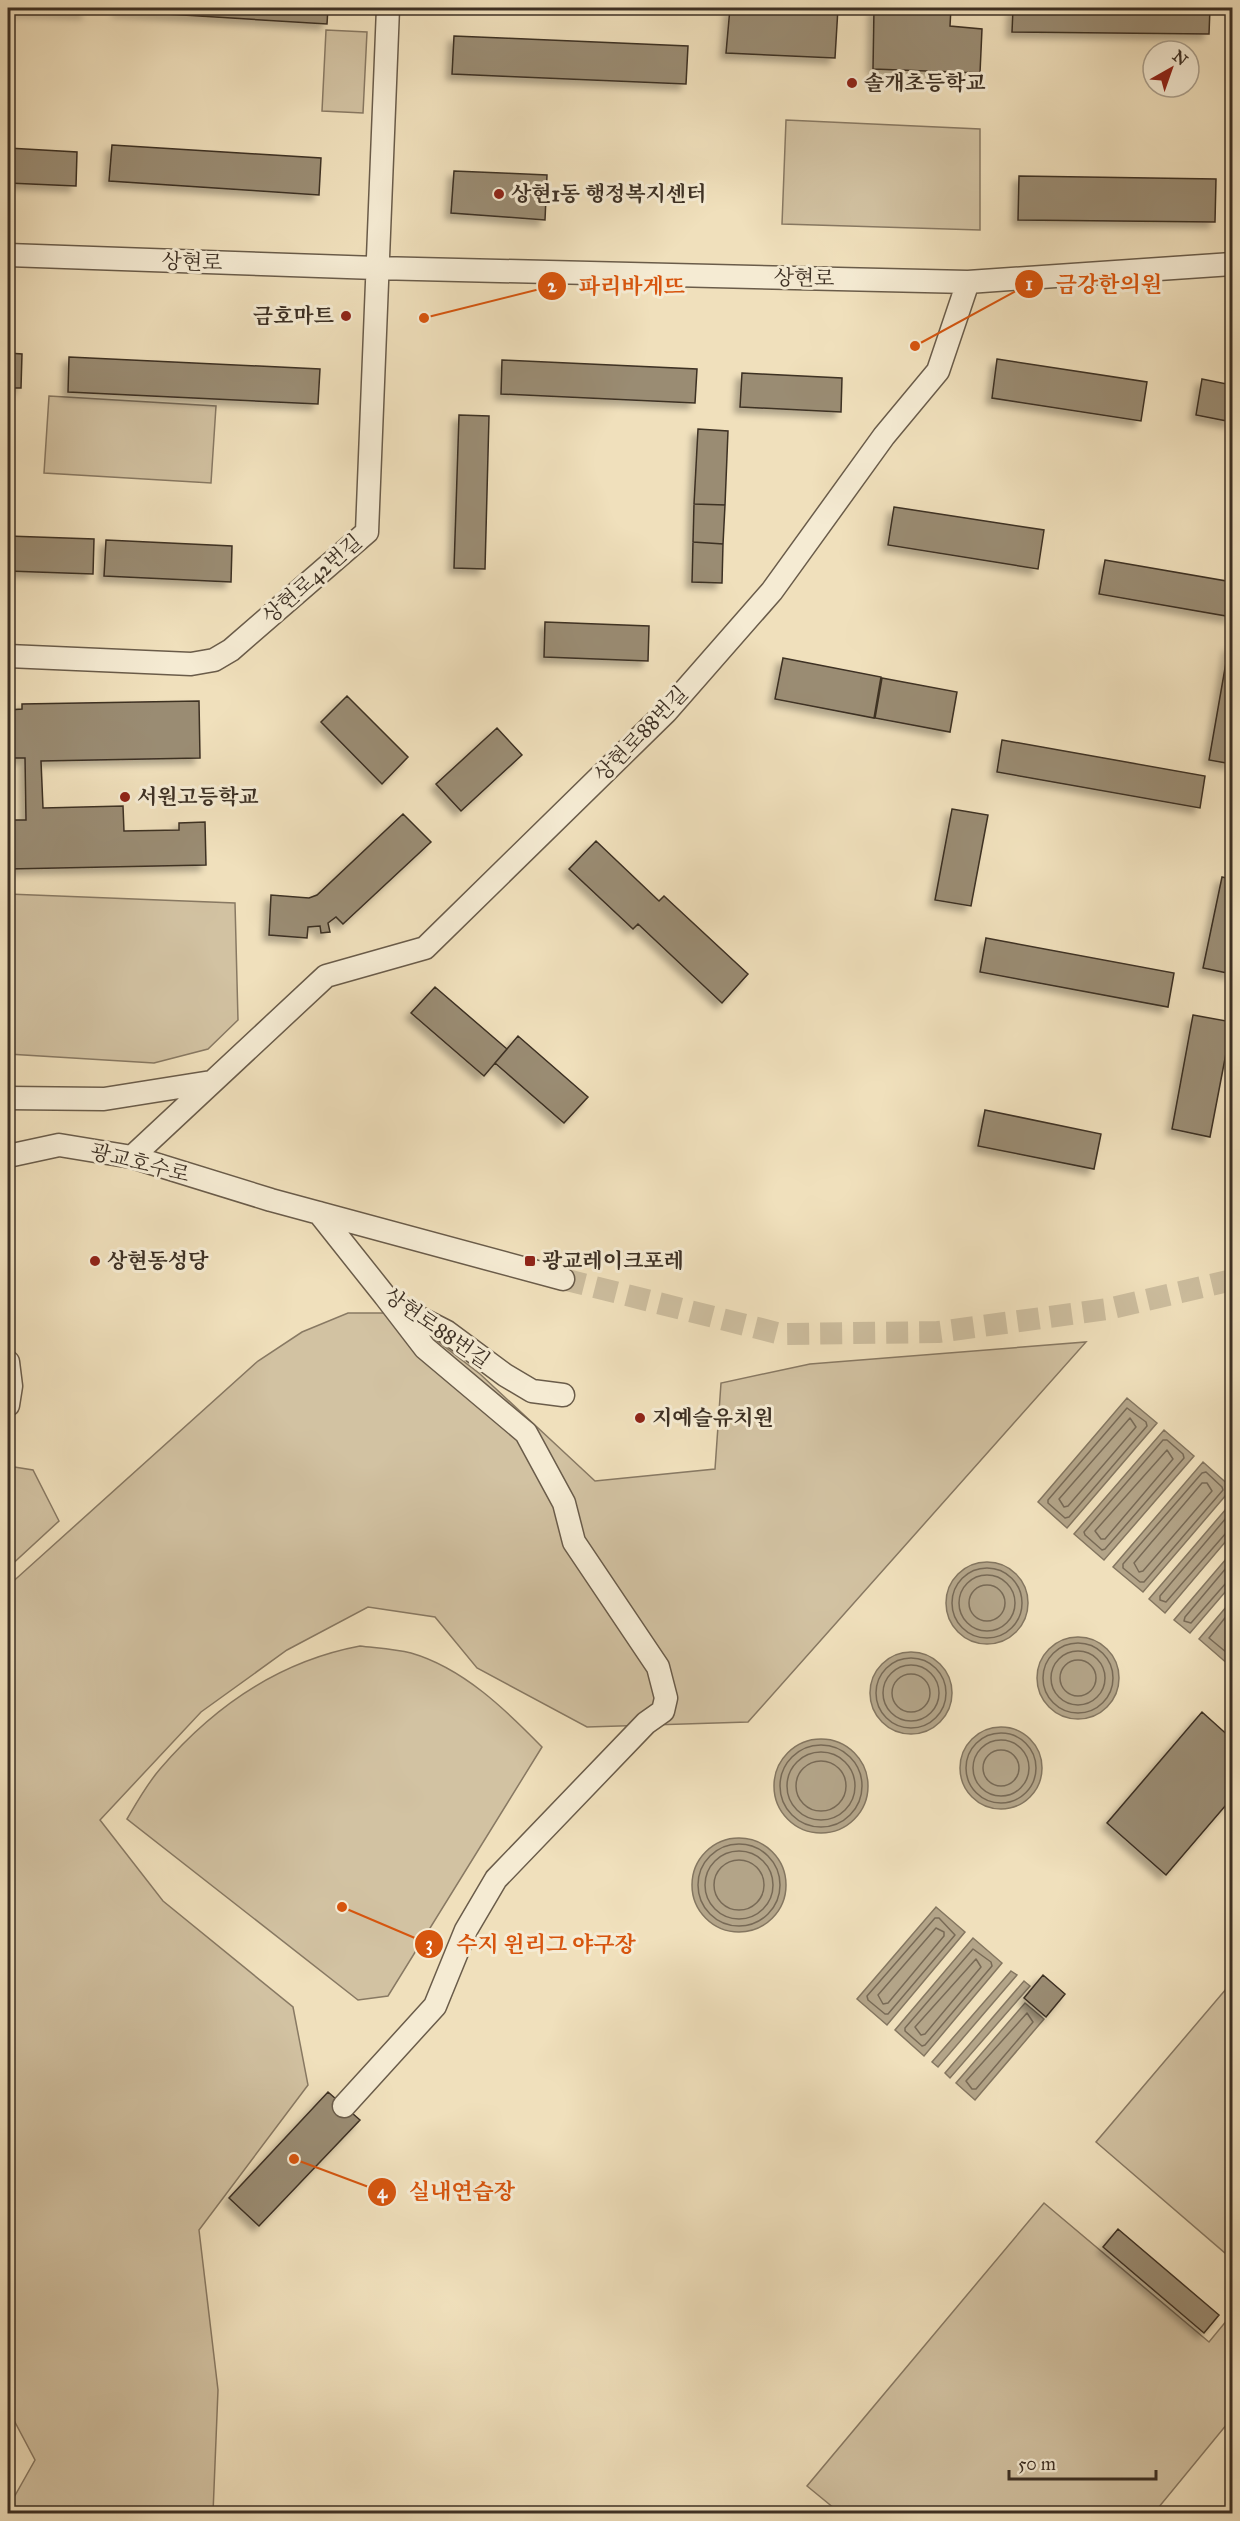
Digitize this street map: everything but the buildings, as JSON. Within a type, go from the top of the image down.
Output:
[{"type":"street","points":[[376,268],[388,8]]},
{"type":"street","name":"상현로","points":[[8,255],[376,268],[968,282],[1233,264]]},
{"type":"street","name":"상현로42번길","points":[[8,656],[191,664],[214,660],[231,650],[367,531],[376,268]]},
{"type":"street","name":"상현로88번길","points":[[132,1157],[326,976],[425,948],[666,712],[772,591],[884,436],[938,371],[968,282]]},
{"type":"street","points":[[8,1098],[104,1099],[211,1082]]},
{"type":"street","name":"광교호수로","points":[[8,1156],[59,1145],[132,1157],[319,1213]]},
{"type":"street","points":[[319,1213],[563,1279]]},
{"type":"street","name":"상현로88번길","points":[[319,1213],[385,1296],[402,1309],[447,1332],[505,1375],[532,1391],[563,1395]]},
{"type":"street","points":[[344,2106],[435,2006],[466,1930],[496,1879],[646,1723],[663,1711],[666,1698],[657,1667],[574,1542],[564,1503],[526,1433],[425,1348],[385,1296]]},
{"type":"street","points":[[8,1362],[11,1386],[8,1405]]},
{"type":"shaded area","points":[[326,30],[367,32],[363,113],[322,111]]},
{"type":"shaded area","points":[[786,120],[980,129],[980,230],[782,224]]},
{"type":"shaded area","points":[[49,396],[216,406],[211,483],[44,473]]},
{"type":"shaded area","points":[[8,894],[235,903],[238,1020],[208,1049],[154,1063],[8,1054]]},
{"type":"shaded area","points":[[348,1313],[389,1313],[432,1337],[480,1374],[595,1481],[715,1469],[721,1383],[810,1364],[1086,1342],[748,1722],[587,1727],[477,1668],[435,1617],[368,1607],[287,1650],[201,1712],[100,1820],[163,1901],[293,2007],[308,2085],[199,2230],[218,2390],[213,2513],[8,2514],[8,2508],[35,2460],[8,2409],[8,1586],[258,1361],[302,1332]]},
{"type":"shaded area","points":[[8,1466],[33,1470],[59,1521],[8,1568]]},
{"type":"shaded area","points":[[360,1646],[411,1653],[448,1669],[498,1705],[542,1747],[388,1996],[358,2000],[127,1819],[160,1769],[202,1726],[225,1707],[276,1675],[302,1663]]},
{"type":"shaded area","points":[[1232,1982],[1232,2259],[1096,2142]]},
{"type":"shaded area","points":[[1044,2203],[1209,2342],[1232,2314],[1232,2418],[1154,2513],[840,2513],[807,2486]]},
{"type":"water","points":[[1127,1398],[1157,1423],[1067,1528],[1038,1502]]},
{"type":"water","points":[[1164,1430],[1194,1456],[1104,1560],[1074,1534]]},
{"type":"water","points":[[1203,1462],[1232,1488],[1143,1592],[1113,1567]]},
{"type":"water","points":[[1232,1502],[1232,1534],[1165,1613],[1149,1599]]},
{"type":"water","points":[[1232,1552],[1232,1584],[1190,1633],[1174,1620]]},
{"type":"water","points":[[987,1562],[1003,1565],[1016,1574],[1025,1587],[1028,1603],[1025,1619],[1016,1632],[1003,1641],[987,1644],[971,1641],[958,1632],[949,1619],[946,1603],[949,1587],[958,1574],[971,1565]]},
{"type":"water","points":[[1232,1600],[1232,1661],[1229,1665],[1199,1639]]},
{"type":"water","points":[[1078,1637],[1094,1640],[1107,1649],[1116,1662],[1119,1678],[1116,1694],[1107,1707],[1094,1716],[1078,1719],[1062,1716],[1049,1707],[1040,1694],[1037,1678],[1040,1662],[1049,1649],[1062,1640]]},
{"type":"water","points":[[911,1652],[927,1655],[940,1664],[949,1677],[952,1693],[949,1709],[940,1722],[927,1731],[911,1734],[895,1731],[882,1722],[873,1709],[870,1693],[873,1677],[882,1664],[895,1655]]},
{"type":"water","points":[[1001,1727],[1017,1730],[1030,1739],[1039,1752],[1042,1768],[1039,1784],[1030,1797],[1017,1806],[1001,1809],[985,1806],[972,1797],[963,1784],[960,1768],[963,1752],[972,1739],[985,1730]]},
{"type":"water","points":[[821,1739],[839,1742],[854,1753],[865,1768],[868,1786],[865,1804],[854,1819],[839,1830],[821,1833],[803,1830],[788,1819],[777,1804],[774,1786],[777,1768],[788,1753],[803,1742]]},
{"type":"water","points":[[739,1838],[757,1841],[772,1852],[783,1867],[786,1885],[783,1903],[772,1918],[757,1929],[739,1932],[721,1929],[706,1918],[695,1903],[692,1885],[695,1867],[706,1852],[721,1841]]},
{"type":"water","points":[[936,1907],[965,1932],[887,2025],[857,1999]]},
{"type":"water","points":[[973,1938],[1002,1963],[924,2056],[895,2030]]},
{"type":"water","points":[[1011,1971],[1017,1975],[938,2067],[932,2062]]},
{"type":"water","points":[[1024,1981],[1030,1986],[950,2078],[945,2073]]},
{"type":"water","points":[[1025,2003],[1044,2019],[975,2100],[956,2083]]},
{"type":"tunnel","points":[[563,1279],[781,1334],[938,1332],[1108,1309],[1232,1280]]},
{"type":"place","name":"솔개초등학교","points":[[852,83]]},
{"type":"place","name":"상현1동 행정복지센터","points":[[499,194]]},
{"type":"place","name":"금호마트","points":[[346,316]]},
{"type":"place","name":"파리바게뜨","points":[[424,318]]},
{"type":"place","name":"금강한의원","points":[[915,346]]},
{"type":"place","name":"서원고등학교","points":[[125,797]]},
{"type":"place","name":"상현동성당","points":[[95,1261]]},
{"type":"place","name":"광교레이크포레","points":[[530,1261]]},
{"type":"place","name":"지예슬유치원","points":[[640,1418]]},
{"type":"place","name":"수지 윈리그 야구장","points":[[342,1907]]},
{"type":"place","name":"실내연습장","points":[[294,2159]]}]
